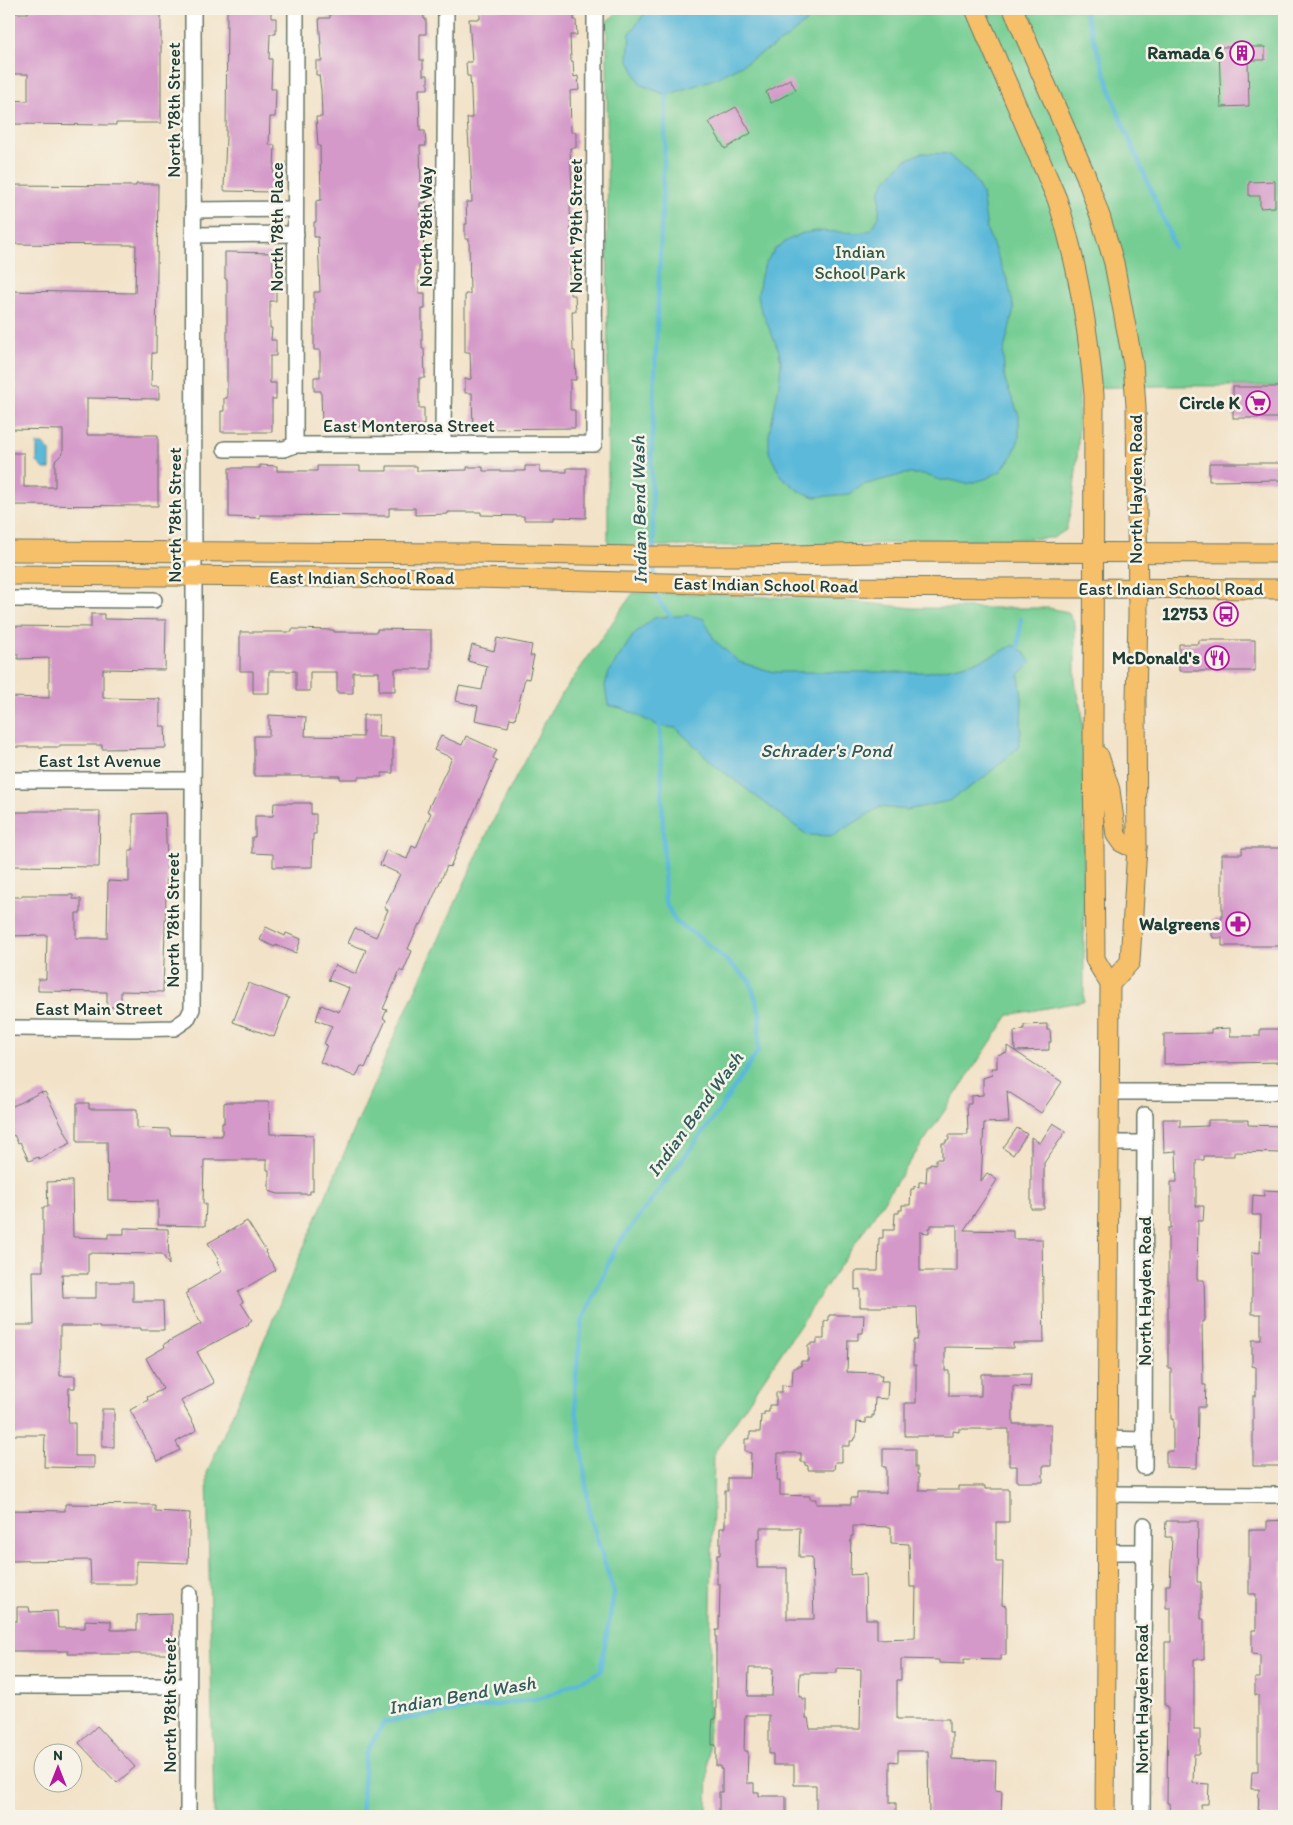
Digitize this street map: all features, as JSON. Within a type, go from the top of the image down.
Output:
[{"type":"main road","points":[[975,9],[1057,199],[1075,264],[1089,340],[1094,395],[1093,735],[1096,959],[1110,984]]},
{"type":"main road","name":"North Hayden Road","points":[[1013,9],[1086,176],[1114,263],[1134,373],[1136,406],[1137,848],[1130,962],[1110,984],[1105,1816]]},
{"type":"main road","name":"East Indian School Road","points":[[9,551],[474,553],[634,556],[1005,552],[1284,553]]},
{"type":"main road","name":"East Indian School Road","points":[[17,575],[476,578],[821,587],[1284,589]]},
{"type":"main road","points":[[1093,735],[1110,790],[1116,835],[1127,846],[1137,848]]},
{"type":"street","name":"North 78th Street","points":[[187,1020],[192,1009],[194,576],[193,9]]},
{"type":"street","name":"North 78th Place","points":[[295,445],[296,9]]},
{"type":"street","name":"North 78th Way","points":[[443,445],[446,9]]},
{"type":"street","name":"North 79th Street","points":[[594,444],[595,9]]},
{"type":"street","points":[[193,210],[295,209]]},
{"type":"street","points":[[194,235],[296,234]]},
{"type":"street","name":"East Monterosa Street","points":[[225,450],[284,449],[295,445],[594,444]]},
{"type":"street","points":[[17,575],[25,598]]},
{"type":"street","points":[[107,576],[107,599]]},
{"type":"street","points":[[9,598],[154,600]]},
{"type":"street","name":"East 1st Avenue","points":[[9,780],[192,780]]},
{"type":"street","name":"East Main Street","points":[[9,1028],[159,1029],[174,1028],[187,1020]]},
{"type":"street","points":[[1108,1092],[1284,1092]]},
{"type":"street","name":"North Hayden Road","points":[[1144,1467],[1145,1114]]},
{"type":"street","points":[[1108,1143],[1145,1143]]},
{"type":"street","points":[[1106,1439],[1144,1440]]},
{"type":"street","points":[[1107,1494],[1284,1495]]},
{"type":"street","name":"North Hayden Road","points":[[1142,1816],[1144,1524]]},
{"type":"street","points":[[1106,1552],[1143,1552]]},
{"type":"street","name":"North 78th Street","points":[[188,1816],[189,1594]]},
{"type":"street","points":[[9,1686],[188,1686]]},
{"type":"green space","name":"Indian School Park","points":[[622,9],[1284,9],[1284,386],[1079,388],[1078,442],[1070,513],[1066,530],[1053,538],[809,546],[608,546],[607,21]]},
{"type":"green space","points":[[633,593],[837,600],[913,608],[1049,608],[1068,612],[1075,624],[1075,681],[1082,712],[1084,1001],[1009,1015],[714,1453],[707,1816],[214,1816],[207,1473],[394,1037],[491,825],[551,710]]},
{"type":"water","points":[[648,9],[821,9],[786,39],[747,62],[717,78],[667,95],[641,85],[628,59],[630,33]]},
{"type":"water","points":[[921,153],[948,154],[973,177],[982,193],[987,230],[1008,282],[1014,309],[1003,354],[1005,381],[1019,415],[1019,439],[1013,454],[1001,471],[985,479],[966,484],[951,480],[940,480],[923,474],[904,474],[863,485],[850,494],[815,497],[799,491],[783,478],[769,452],[769,435],[779,386],[781,364],[779,351],[760,307],[758,294],[761,276],[765,264],[775,249],[803,233],[816,231],[860,233],[871,230],[879,217],[880,190],[886,180],[904,161]]},
{"type":"water","points":[[37,444],[43,444],[50,451],[50,469],[44,469],[37,462]]},
{"type":"water","name":"Schrader's Pond","points":[[689,615],[704,619],[715,641],[739,662],[774,672],[928,672],[983,659],[1013,645],[1024,652],[1031,663],[1019,675],[1022,698],[1021,731],[1018,748],[982,779],[949,801],[907,810],[880,807],[833,836],[807,835],[716,766],[676,728],[659,726],[624,709],[608,705],[605,686],[608,674],[634,634],[654,618]]},
{"type":"building","points":[[28,9],[161,9],[161,123],[116,123],[116,125],[9,124],[9,100],[28,101],[28,74],[9,74],[9,13],[28,13]]},
{"type":"building","points":[[227,9],[271,9],[271,18],[276,18],[276,34],[270,34],[269,59],[272,59],[271,89],[276,89],[275,117],[270,117],[269,145],[275,145],[273,192],[225,191],[224,189]]},
{"type":"building","points":[[330,9],[423,9],[424,19],[426,19],[426,34],[420,34],[420,60],[423,60],[423,75],[428,75],[428,89],[419,89],[420,131],[425,131],[426,146],[420,146],[421,186],[426,186],[426,203],[420,203],[421,236],[423,236],[425,265],[419,266],[419,293],[425,293],[425,309],[422,309],[422,349],[424,349],[425,378],[419,378],[419,408],[424,408],[424,425],[322,427],[321,391],[314,391],[314,377],[320,377],[320,350],[314,350],[314,292],[320,292],[318,237],[314,237],[314,222],[316,222],[316,201],[321,200],[320,146],[318,146],[316,117],[322,117],[321,90],[319,75],[316,75],[316,61],[322,61],[319,18],[330,18]]},
{"type":"building","points":[[480,9],[574,9],[577,35],[570,35],[571,61],[573,61],[574,77],[578,76],[579,90],[570,91],[571,132],[576,132],[576,148],[570,148],[572,188],[576,187],[577,204],[570,204],[571,238],[574,238],[576,268],[570,268],[570,295],[575,295],[576,311],[572,311],[576,380],[570,380],[570,410],[575,410],[575,428],[473,429],[472,393],[465,393],[465,379],[471,379],[470,352],[465,352],[465,294],[470,294],[469,239],[465,239],[465,224],[467,224],[466,202],[472,202],[467,118],[472,118],[471,91],[470,76],[467,76],[466,62],[472,62],[469,19],[480,19]]},
{"type":"building","points":[[1219,47],[1265,47],[1265,60],[1248,60],[1249,106],[1221,107]]},
{"type":"building","points":[[790,79],[796,90],[771,103],[766,92]]},
{"type":"building","points":[[736,107],[751,133],[725,149],[709,122]]},
{"type":"building","points":[[1275,181],[1275,207],[1260,208],[1260,196],[1249,196],[1249,182]]},
{"type":"building","points":[[136,184],[158,184],[156,353],[152,353],[151,386],[159,386],[159,399],[87,398],[87,435],[158,435],[158,506],[9,505],[9,453],[24,453],[24,487],[55,487],[55,461],[63,453],[63,430],[9,429],[9,291],[135,293],[136,245],[9,244],[9,185],[136,186]]},
{"type":"building","points":[[225,252],[273,253],[273,284],[276,284],[276,301],[270,301],[270,328],[272,328],[271,340],[276,340],[276,356],[270,356],[270,383],[276,383],[276,399],[272,399],[272,432],[221,432],[221,411],[224,411],[224,398],[227,398],[227,279],[225,279]]},
{"type":"building","name":"Circle K","points":[[1233,387],[1284,387],[1284,418],[1233,418]]},
{"type":"building","name":"Circle K","points":[[1209,463],[1284,463],[1284,480],[1209,481]]},
{"type":"building","points":[[260,465],[277,466],[277,471],[317,471],[317,466],[360,466],[360,471],[387,471],[387,466],[417,466],[417,471],[467,470],[467,467],[483,467],[483,471],[525,471],[525,466],[540,466],[540,472],[567,472],[567,468],[586,468],[586,518],[554,517],[554,520],[524,520],[524,516],[481,515],[481,512],[415,515],[415,508],[389,508],[389,516],[260,515],[260,518],[229,517],[229,468],[260,468]]},
{"type":"building","points":[[91,614],[104,614],[104,619],[166,620],[165,670],[103,669],[103,698],[160,699],[160,726],[165,726],[166,748],[102,749],[102,745],[9,747],[9,697],[49,698],[49,658],[18,659],[18,654],[9,654],[9,626],[91,627]]},
{"type":"building","points":[[292,629],[334,630],[334,632],[377,632],[377,629],[431,630],[431,669],[395,669],[395,691],[379,691],[379,672],[353,672],[353,693],[337,693],[337,672],[310,672],[310,691],[296,691],[296,671],[269,671],[269,693],[253,693],[253,671],[240,671],[240,632],[292,632]]},
{"type":"building","points":[[497,638],[532,645],[530,656],[534,656],[529,679],[525,678],[515,719],[510,718],[508,727],[475,720],[478,706],[456,701],[459,686],[482,690],[487,666],[468,661],[472,645],[494,651]]},
{"type":"building","name":"McDonald's","points":[[1199,640],[1255,640],[1255,671],[1179,671],[1179,644],[1199,644]]},
{"type":"building","points":[[269,715],[306,717],[305,736],[363,737],[363,715],[379,715],[378,737],[393,737],[393,773],[382,773],[382,777],[358,777],[358,779],[340,779],[340,776],[254,776],[254,736],[269,736]]},
{"type":"building","points":[[441,736],[462,745],[466,736],[497,750],[493,758],[497,760],[450,867],[447,866],[421,925],[419,924],[408,949],[412,951],[403,972],[400,970],[383,1009],[387,1010],[383,1018],[386,1020],[365,1068],[361,1066],[356,1077],[320,1062],[327,1045],[324,1044],[332,1026],[316,1020],[321,1005],[339,1012],[349,988],[328,980],[335,965],[356,974],[366,950],[348,943],[355,928],[376,937],[388,910],[384,908],[400,874],[380,865],[386,850],[407,859],[412,846],[416,848],[431,813],[427,811],[452,758],[434,750]]},
{"type":"building","points":[[274,803],[311,803],[311,814],[316,814],[316,834],[313,834],[312,867],[273,867],[273,854],[252,853],[252,837],[255,837],[255,816],[273,816]]},
{"type":"building","points":[[100,811],[99,867],[9,866],[9,812]]},
{"type":"building","points":[[165,813],[167,864],[163,992],[121,991],[121,1007],[107,1007],[107,992],[38,991],[38,979],[46,979],[47,935],[9,936],[9,897],[22,897],[22,895],[73,895],[73,899],[81,899],[81,913],[76,913],[76,938],[107,938],[108,881],[129,882],[129,850],[133,850],[133,814]]},
{"type":"building","name":"Walgreens","points":[[1242,848],[1284,848],[1284,946],[1222,946],[1222,938],[1213,938],[1212,936],[1213,919],[1222,919],[1222,854],[1242,854]]},
{"type":"building","points":[[266,927],[285,936],[286,933],[301,939],[296,953],[260,940]]},
{"type":"building","points":[[248,983],[289,998],[274,1037],[233,1022]]},
{"type":"building","points":[[1047,1024],[1047,1030],[1050,1030],[1051,1042],[1049,1042],[1049,1050],[1015,1051],[1014,1032],[1024,1029],[1024,1025]]},
{"type":"building","points":[[1230,1028],[1230,1036],[1260,1036],[1260,1029],[1280,1029],[1280,1036],[1284,1036],[1284,1062],[1164,1064],[1164,1034],[1211,1033],[1211,1029]]},
{"type":"building","points":[[1007,1046],[1062,1082],[1041,1113],[1007,1091],[1009,1122],[984,1123],[981,1181],[987,1173],[997,1180],[964,1230],[1013,1231],[1013,1239],[1042,1239],[1044,1343],[1013,1343],[1013,1348],[945,1347],[945,1371],[949,1371],[949,1396],[981,1396],[981,1374],[1031,1374],[1030,1387],[1013,1386],[1013,1424],[1051,1424],[1051,1466],[1043,1466],[1043,1482],[1017,1482],[1017,1466],[1009,1466],[1009,1429],[959,1429],[959,1432],[953,1431],[953,1436],[905,1436],[905,1403],[916,1403],[916,1365],[913,1365],[913,1340],[917,1340],[918,1334],[917,1307],[860,1307],[860,1289],[855,1290],[855,1271],[878,1271],[879,1238],[883,1238],[883,1230],[894,1230],[895,1213],[899,1213],[899,1210],[902,1210],[902,1205],[910,1205],[911,1189],[914,1189],[914,1186],[919,1187],[919,1182],[926,1182],[927,1166],[930,1166],[930,1163],[936,1164],[936,1159],[942,1159],[942,1143],[946,1143],[946,1140],[949,1140],[949,1135],[968,1135],[967,1104],[971,1104],[971,1096],[983,1095],[983,1078],[992,1075],[991,1068],[997,1068],[997,1055],[1007,1052]],"holes":[[[931,1225],[957,1225],[957,1271],[920,1271],[920,1232],[929,1233]]]},
{"type":"building","points":[[41,1092],[45,1092],[71,1143],[39,1159],[38,1157],[29,1161],[20,1142],[18,1143],[14,1135],[9,1138],[9,1108]]},
{"type":"building","points":[[269,1102],[270,1134],[313,1135],[313,1191],[310,1191],[310,1194],[278,1194],[269,1191],[267,1160],[204,1160],[203,1204],[206,1204],[205,1226],[158,1225],[158,1201],[108,1200],[107,1142],[77,1142],[77,1103],[89,1103],[89,1109],[137,1109],[137,1128],[170,1129],[170,1135],[222,1136],[224,1103]]},
{"type":"building","points":[[1163,1119],[1180,1119],[1180,1127],[1208,1126],[1208,1120],[1248,1120],[1248,1125],[1284,1126],[1284,1153],[1234,1152],[1234,1156],[1204,1156],[1204,1160],[1196,1160],[1196,1206],[1204,1206],[1203,1221],[1198,1221],[1197,1280],[1204,1280],[1205,1321],[1202,1321],[1203,1385],[1206,1385],[1205,1407],[1198,1407],[1197,1468],[1166,1467],[1166,1451],[1173,1451],[1171,1368],[1168,1368],[1168,1228],[1171,1228],[1171,1182],[1177,1182],[1176,1151],[1164,1152]]},
{"type":"building","points":[[1053,1123],[1066,1131],[1044,1163],[1044,1209],[1031,1209],[1031,1137],[1040,1143]]},
{"type":"building","points":[[1017,1128],[1027,1134],[1013,1155],[1003,1148]]},
{"type":"building","points":[[72,1181],[73,1237],[108,1238],[108,1234],[124,1234],[124,1228],[168,1229],[169,1265],[162,1254],[88,1253],[88,1274],[62,1274],[63,1298],[96,1298],[96,1282],[133,1282],[133,1301],[163,1301],[164,1330],[60,1326],[60,1376],[75,1376],[75,1388],[69,1388],[68,1423],[75,1423],[75,1456],[94,1456],[94,1468],[44,1467],[45,1435],[9,1435],[9,1407],[12,1407],[13,1370],[9,1370],[9,1325],[34,1325],[33,1271],[43,1271],[43,1207],[48,1207],[47,1182]]},
{"type":"building","points":[[1264,1190],[1284,1191],[1284,1466],[1253,1466],[1253,1396],[1256,1396],[1256,1367],[1252,1366],[1252,1340],[1261,1340],[1261,1314],[1252,1314],[1252,1252],[1260,1253],[1261,1215],[1252,1215],[1253,1195],[1264,1196]]},
{"type":"building","points":[[247,1221],[276,1270],[238,1292],[243,1302],[241,1303],[252,1320],[249,1324],[197,1352],[214,1383],[181,1401],[197,1430],[176,1442],[180,1450],[158,1461],[130,1410],[148,1400],[147,1397],[163,1389],[146,1358],[165,1347],[164,1344],[201,1324],[185,1294],[222,1271],[217,1262],[219,1261],[208,1243]]},
{"type":"building","points":[[829,1315],[864,1315],[863,1333],[858,1333],[858,1340],[848,1340],[847,1372],[879,1373],[879,1375],[882,1375],[881,1381],[888,1381],[887,1399],[875,1398],[874,1416],[866,1418],[866,1423],[857,1422],[856,1438],[850,1441],[850,1446],[842,1446],[842,1462],[835,1462],[834,1470],[808,1470],[805,1462],[801,1462],[801,1453],[778,1453],[777,1481],[780,1481],[780,1495],[810,1496],[810,1499],[816,1499],[816,1504],[851,1504],[851,1498],[857,1498],[857,1493],[886,1493],[886,1467],[883,1467],[883,1449],[915,1449],[915,1467],[917,1467],[917,1474],[919,1474],[919,1490],[959,1490],[959,1486],[985,1486],[985,1489],[1009,1489],[1009,1522],[996,1522],[996,1562],[1003,1562],[1002,1605],[1006,1606],[1006,1655],[1001,1655],[1001,1660],[964,1659],[964,1664],[939,1663],[939,1660],[901,1659],[901,1680],[897,1680],[897,1719],[949,1719],[949,1732],[952,1732],[952,1759],[996,1761],[995,1790],[1002,1791],[1001,1816],[929,1816],[928,1751],[898,1751],[898,1762],[890,1761],[890,1803],[896,1803],[896,1816],[816,1816],[816,1785],[794,1785],[794,1765],[773,1765],[773,1754],[769,1754],[769,1715],[745,1715],[744,1751],[748,1751],[747,1783],[754,1783],[754,1792],[759,1792],[759,1796],[786,1796],[786,1816],[719,1816],[719,1792],[722,1792],[722,1769],[720,1769],[720,1766],[716,1766],[716,1745],[712,1745],[712,1729],[713,1719],[716,1719],[716,1630],[719,1630],[720,1584],[717,1584],[717,1555],[720,1555],[720,1528],[725,1526],[725,1491],[728,1491],[728,1478],[750,1478],[751,1453],[745,1451],[745,1439],[750,1439],[750,1432],[760,1432],[761,1415],[764,1415],[764,1412],[769,1412],[769,1405],[776,1405],[776,1392],[782,1392],[782,1385],[792,1386],[793,1368],[801,1366],[801,1361],[808,1361],[808,1345],[817,1343],[817,1339],[824,1339],[824,1322],[829,1320]],"holes":[[[853,1526],[891,1527],[891,1543],[909,1544],[910,1587],[916,1587],[915,1638],[877,1639],[877,1619],[866,1619],[865,1574],[850,1575],[851,1536],[853,1536]],[[760,1528],[800,1528],[799,1557],[812,1557],[814,1619],[787,1619],[787,1568],[757,1568],[757,1539],[760,1539]],[[749,1668],[773,1668],[772,1696],[748,1696]],[[837,1668],[861,1669],[860,1729],[810,1729],[808,1718],[806,1718],[806,1699],[799,1697],[800,1673],[837,1673]]]},
{"type":"building","points":[[102,1409],[114,1409],[114,1447],[102,1447]]},
{"type":"building","points":[[65,1504],[155,1505],[155,1511],[190,1513],[188,1563],[136,1561],[136,1584],[91,1584],[90,1560],[9,1561],[9,1510],[65,1511]]},
{"type":"building","points":[[1284,1520],[1282,1591],[1284,1591],[1284,1816],[1258,1816],[1259,1789],[1251,1789],[1252,1772],[1258,1772],[1258,1695],[1255,1695],[1255,1678],[1260,1678],[1260,1655],[1252,1654],[1252,1630],[1256,1630],[1256,1594],[1249,1594],[1249,1530],[1267,1530],[1267,1521]]},
{"type":"building","points":[[1166,1521],[1198,1521],[1197,1582],[1201,1582],[1201,1619],[1204,1619],[1204,1659],[1194,1659],[1194,1730],[1200,1730],[1200,1754],[1194,1754],[1193,1783],[1209,1784],[1208,1804],[1201,1804],[1202,1816],[1171,1816],[1170,1803],[1167,1803],[1168,1706],[1165,1706],[1165,1642],[1171,1642],[1171,1608],[1166,1608],[1166,1585],[1170,1585],[1172,1537],[1165,1537]]},
{"type":"building","points":[[17,1607],[29,1607],[30,1612],[57,1611],[58,1628],[85,1628],[85,1620],[111,1621],[111,1630],[137,1630],[137,1615],[172,1614],[172,1654],[68,1654],[68,1651],[9,1651],[9,1621],[17,1621]]},
{"type":"building","points":[[97,1726],[135,1767],[117,1783],[80,1742]]},
{"type":"waterway","points":[[1084,9],[1117,110],[1174,247]]},
{"type":"waterway","name":"Indian Bend Wash","points":[[654,551],[651,468],[667,89]]},
{"type":"waterway","name":"Indian Bend Wash","points":[[654,561],[655,578]]},
{"type":"waterway","name":"Indian Bend Wash","points":[[655,586],[656,597],[671,617],[671,620]]},
{"type":"waterway","points":[[1018,648],[1021,619]]},
{"type":"waterway","name":"Indian Bend Wash","points":[[361,1816],[365,1755],[384,1722],[542,1698],[600,1672],[614,1593],[590,1516],[574,1392],[582,1322],[616,1247],[716,1115],[758,1051],[760,1014],[750,981],[703,940],[676,922],[665,902],[660,723]]},
{"type":"place","name":"Ramada 6","points":[[1242,53]]},
{"type":"place","name":"Circle K","points":[[1258,403]]},
{"type":"place","name":"12753","points":[[1226,614]]},
{"type":"place","name":"McDonald's","points":[[1217,658]]},
{"type":"place","name":"Walgreens","points":[[1238,924]]}]
